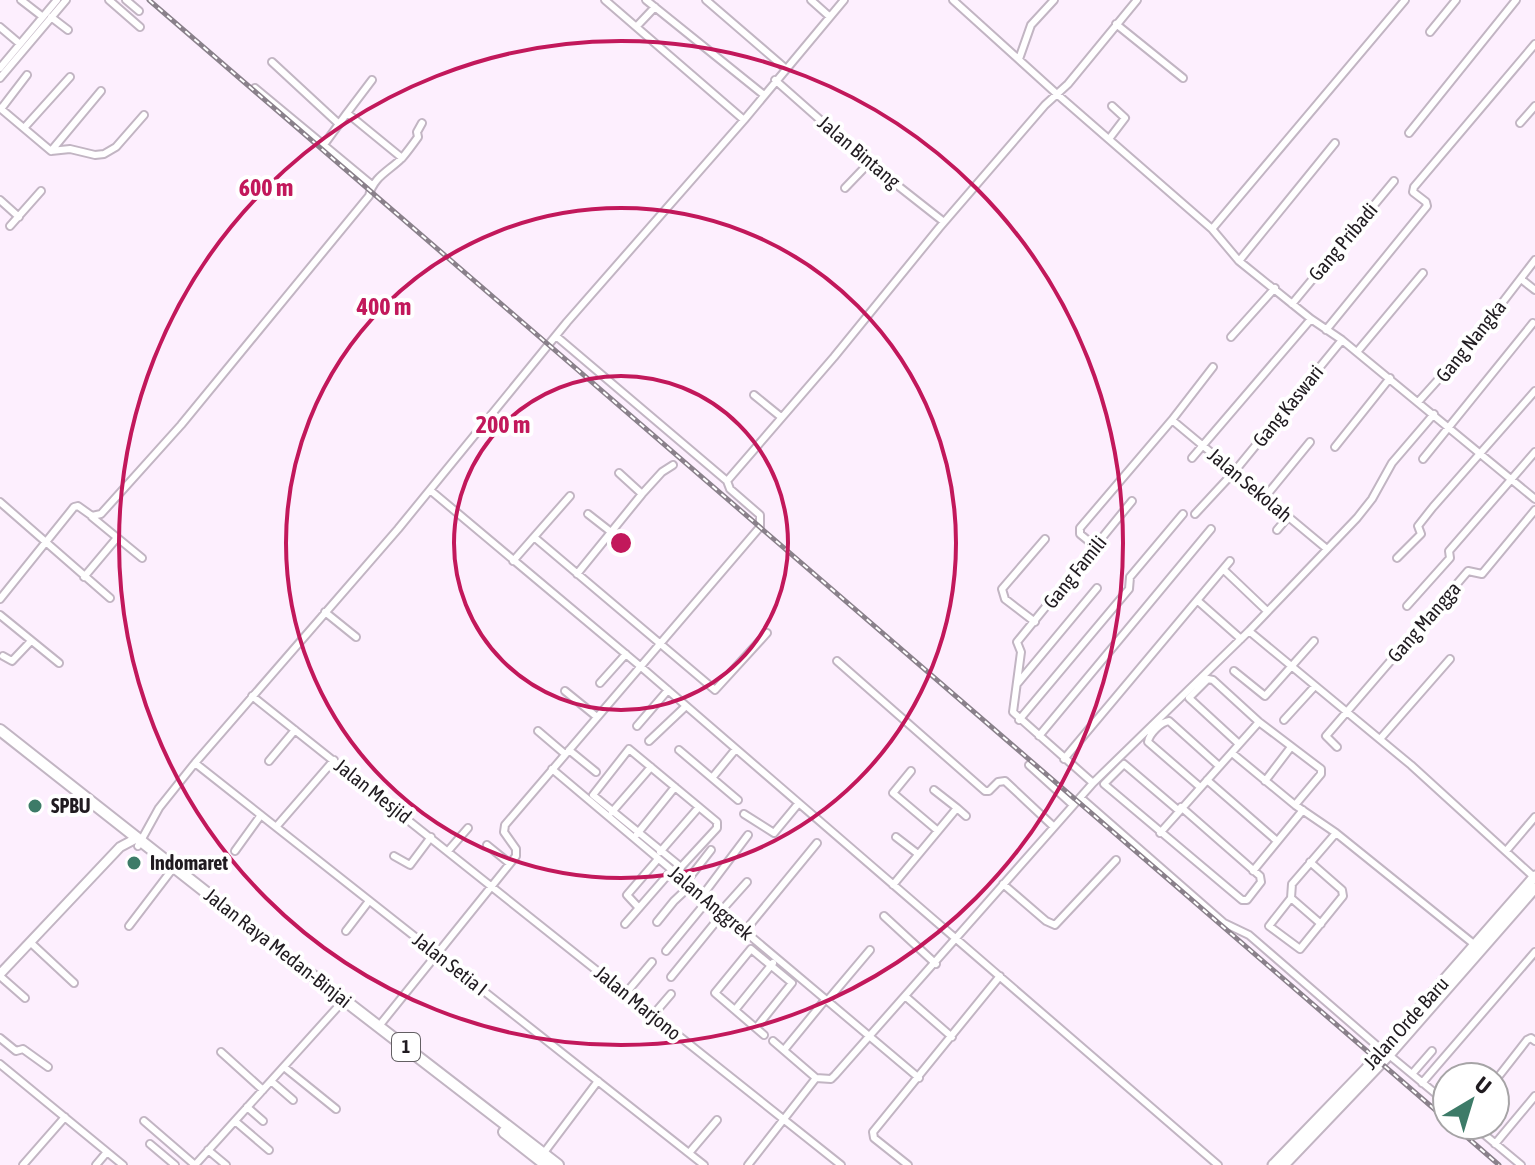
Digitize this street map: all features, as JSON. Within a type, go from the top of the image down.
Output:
[{"type":"highway","name":"Jalan Raya Medan-Binjai","points":[[0,730],[257,942],[379,1026],[545,1159]]},
{"type":"highway","name":"Jalan Raya Medan-Binjai","points":[[0,736],[545,1159],[558,1165]]},
{"type":"main road","name":"Jalan Orde Baru","points":[[1478,948],[1535,877]]},
{"type":"main road","name":"Jalan Orde Baru","points":[[1284,1165],[1294,1150],[1535,888]]},
{"type":"main road","name":"Jalan Orde Baru","points":[[1273,1165],[1294,1150]]},
{"type":"street","points":[[21,0],[68,30]]},
{"type":"street","points":[[0,78],[57,0]]},
{"type":"street","points":[[1,66],[66,0]]},
{"type":"street","points":[[109,0],[140,27]]},
{"type":"street","points":[[126,0],[139,11]]},
{"type":"street","points":[[605,0],[744,120]]},
{"type":"street","points":[[613,6],[619,0]]},
{"type":"street","points":[[646,0],[764,95]]},
{"type":"street","points":[[706,0],[785,68]]},
{"type":"street","points":[[811,0],[830,17]]},
{"type":"street","points":[[25,998],[0,975],[159,808],[430,490],[556,336],[844,0]]},
{"type":"street","points":[[953,0],[1212,229],[1239,261],[1419,401],[1449,430],[1535,499]]},
{"type":"street","points":[[1019,59],[1031,25],[1054,0]]},
{"type":"street","points":[[727,481],[944,222],[1045,105],[1058,95],[1137,0]]},
{"type":"street","points":[[1212,229],[1405,0]]},
{"type":"street","points":[[1430,32],[1456,0]]},
{"type":"street","points":[[1409,133],[1516,0]]},
{"type":"street","points":[[637,26],[655,7]]},
{"type":"street","points":[[1116,24],[1183,78]]},
{"type":"street","points":[[0,27],[20,44]]},
{"type":"street","points":[[1326,330],[1427,206],[1412,191],[1535,44]]},
{"type":"street","points":[[272,62],[339,124]]},
{"type":"street","points":[[27,75],[1,109],[51,151],[70,149],[104,154],[116,147],[144,115]]},
{"type":"street","points":[[24,128],[70,77]]},
{"type":"street","points":[[323,146],[372,80]]},
{"type":"street","name":"Jalan Bintang","points":[[775,80],[869,163],[944,222]]},
{"type":"street","points":[[255,88],[372,185]]},
{"type":"street","points":[[51,151],[101,91]]},
{"type":"street","points":[[1109,139],[1125,118],[1112,106]]},
{"type":"street","points":[[1520,123],[1535,106]]},
{"type":"street","points":[[347,113],[402,158]]},
{"type":"street","points":[[92,516],[102,512],[181,425],[360,208],[370,195],[372,185],[402,158],[418,137],[422,123]]},
{"type":"street","points":[[1239,261],[1335,143]]},
{"type":"street","points":[[845,188],[869,163]]},
{"type":"street","name":"Gang Pribadi","points":[[1292,304],[1394,181]]},
{"type":"street","points":[[10,226],[41,191]]},
{"type":"street","points":[[0,200],[19,217]]},
{"type":"street","name":"Gang Nangka","points":[[1419,401],[1452,366],[1535,260]]},
{"type":"street","points":[[1357,352],[1423,273]]},
{"type":"street","points":[[1521,279],[1534,289]]},
{"type":"street","points":[[1231,337],[1275,288]]},
{"type":"street","points":[[1192,458],[1311,319]]},
{"type":"street","points":[[1423,459],[1533,323]]},
{"type":"street","points":[[379,1026],[516,852],[504,832],[505,825],[760,527],[760,515],[730,489],[727,481],[556,336]]},
{"type":"street","name":"Gang Kaswari","points":[[1195,514],[1234,472],[1342,340]]},
{"type":"street","points":[[1096,547],[1080,534],[1080,528],[1213,367]]},
{"type":"street","points":[[1335,447],[1390,378]]},
{"type":"street","points":[[1397,558],[1421,534],[1418,526],[1535,391]]},
{"type":"street","points":[[754,395],[781,417]]},
{"type":"street","points":[[773,1041],[816,1078],[831,1079],[936,964],[1093,783],[1249,631],[1367,507],[1391,465],[1434,414]]},
{"type":"street","name":"Jalan Sekolah","points":[[1172,420],[1327,549]]},
{"type":"street","points":[[1265,497],[1310,442]]},
{"type":"street","points":[[1407,606],[1450,558],[1449,551],[1463,533],[1535,452]]},
{"type":"street","points":[[577,574],[642,494],[662,472],[673,465]]},
{"type":"street","points":[[619,473],[642,494]]},
{"type":"street","points":[[430,490],[626,654],[1218,1165]]},
{"type":"street","points":[[513,561],[570,496]]},
{"type":"street","name":"Gang Famili","points":[[1017,684],[1016,672],[1021,652],[1017,642],[1132,501]]},
{"type":"street","points":[[0,502],[110,598]]},
{"type":"street","points":[[0,599],[75,506],[92,516],[142,558]]},
{"type":"street","name":"Gang Mangga","points":[[1347,712],[1468,571],[1480,575],[1535,510]]},
{"type":"street","points":[[588,514],[611,532]]},
{"type":"street","points":[[1019,720],[1129,589],[1130,577],[1183,514]]},
{"type":"street","points":[[1277,530],[1288,517]]},
{"type":"street","points":[[1039,736],[1211,529]]},
{"type":"street","points":[[534,537],[715,690],[767,633]]},
{"type":"street","points":[[84,577],[116,539]]},
{"type":"street","points":[[1035,622],[1005,599],[1002,589],[1045,539]]},
{"type":"street","points":[[1064,759],[1230,561]]},
{"type":"street","points":[[1224,570],[1267,611]]},
{"type":"street","points":[[1093,783],[1013,712],[1017,684],[1097,588]]},
{"type":"street","points":[[1198,601],[1241,639]]},
{"type":"street","points":[[325,612],[356,637]]},
{"type":"street","points":[[0,615],[59,663]]},
{"type":"street","points":[[1249,631],[1380,739],[1535,877]]},
{"type":"street","points":[[3,656],[12,661],[31,641]]},
{"type":"street","points":[[1234,671],[1265,696],[1314,641]]},
{"type":"street","points":[[600,683],[626,654]]},
{"type":"street","points":[[1380,739],[1450,659]]},
{"type":"street","points":[[837,661],[985,791],[1005,781],[1054,827]]},
{"type":"street","points":[[1239,744],[1191,700],[1191,696],[1210,678],[1259,722],[1322,771],[1295,805]]},
{"type":"street","points":[[1284,720],[1315,686]]},
{"type":"street","points":[[637,726],[668,690]]},
{"type":"street","points":[[565,691],[597,717]]},
{"type":"street","name":"Jalan Mesjid","points":[[252,696],[492,886]]},
{"type":"street","points":[[649,741],[686,706]]},
{"type":"street","points":[[1337,747],[1326,736],[1347,712]]},
{"type":"street","points":[[1200,787],[1148,742],[1148,738],[1163,722],[1169,721],[1219,766]]},
{"type":"street","points":[[1160,833],[1259,722]]},
{"type":"street","points":[[269,761],[295,730]]},
{"type":"street","points":[[538,731],[596,772]]},
{"type":"street","points":[[1265,781],[1291,747]]},
{"type":"street","points":[[659,855],[681,867],[717,828],[717,822],[675,787],[651,767],[627,749],[593,792],[595,799],[635,835],[675,787]]},
{"type":"street","points":[[679,750],[738,800]]},
{"type":"street","points":[[712,778],[735,750]]},
{"type":"street","points":[[1232,753],[1478,948]]},
{"type":"street","points":[[276,827],[334,760]]},
{"type":"street","name":"Jalan Setia I","points":[[195,763],[704,1165]]},
{"type":"street","points":[[1124,764],[1180,809],[1260,876],[1261,882],[1247,900],[1242,900],[1160,833],[1104,785],[1105,782],[1124,764]]},
{"type":"street","points":[[1029,765],[1073,805]]},
{"type":"street","points":[[612,812],[651,767]]},
{"type":"street","name":"Jalan Anggrek","points":[[552,769],[659,855],[774,962],[919,1078]]},
{"type":"street","points":[[911,771],[893,793],[938,831]]},
{"type":"street","points":[[1207,780],[1277,841]]},
{"type":"street","points":[[934,790],[966,816]]},
{"type":"street","points":[[1081,798],[1224,923],[1249,935],[1431,1090]]},
{"type":"street","points":[[744,814],[774,833],[798,804]]},
{"type":"street","points":[[639,908],[627,895],[699,807]]},
{"type":"street","points":[[893,885],[957,808]]},
{"type":"street","points":[[1253,871],[1303,810]]},
{"type":"street","points":[[235,851],[261,815]]},
{"type":"street","points":[[1506,851],[1535,817]]},
{"type":"street","points":[[448,851],[468,828]]},
{"type":"street","points":[[1310,862],[1343,893],[1300,949],[1270,928],[1270,923],[1291,898],[1292,884],[1310,862],[1336,833]]},
{"type":"street","points":[[666,951],[748,835]]},
{"type":"street","points":[[394,856],[410,865],[431,837]]},
{"type":"street","points":[[896,837],[918,854]]},
{"type":"street","points":[[744,932],[817,843]]},
{"type":"street","points":[[487,845],[509,863]]},
{"type":"street","points":[[657,922],[711,850]]},
{"type":"street","points":[[1003,884],[1046,921],[1055,925],[1116,860]]},
{"type":"street","points":[[625,924],[672,870]]},
{"type":"street","points":[[129,926],[171,871]]},
{"type":"street","points":[[671,977],[747,882]]},
{"type":"street","name":"Jalan Marjono","points":[[492,886],[841,1165]]},
{"type":"street","points":[[1291,898],[1321,924]]},
{"type":"street","points":[[346,931],[369,901]]},
{"type":"street","points":[[884,916],[936,964]]},
{"type":"street","points":[[30,942],[74,983]]},
{"type":"street","points":[[756,1028],[792,986],[774,962],[751,949],[716,994],[764,1035]]},
{"type":"street","points":[[784,1050],[870,950]]},
{"type":"street","points":[[1422,1083],[1535,952]]},
{"type":"street","points":[[626,993],[652,962]]},
{"type":"street","points":[[735,1010],[774,962]]},
{"type":"street","points":[[908,1165],[873,1135],[1000,976]]},
{"type":"street","points":[[653,1015],[671,994]]},
{"type":"street","points":[[905,996],[952,1037]]},
{"type":"street","points":[[144,1121],[195,1165],[342,1002]]},
{"type":"street","points":[[0,1038],[14,1050],[23,1049],[48,1067]]},
{"type":"street","points":[[1511,1061],[1527,1040],[1531,1038],[1535,1041]]},
{"type":"street","points":[[1412,1074],[1432,1051]]},
{"type":"street","points":[[221,1052],[263,1090]]},
{"type":"street","points":[[0,1064],[123,1165]]},
{"type":"street","points":[[284,1067],[336,1109]]},
{"type":"street","points":[[748,1165],[816,1078]]},
{"type":"street","points":[[271,1081],[293,1100]]},
{"type":"street","points":[[545,1159],[598,1081]]},
{"type":"street","points":[[1495,1144],[1535,1096]]},
{"type":"street","points":[[247,1107],[263,1121]]},
{"type":"street","points":[[23,1165],[65,1117]]},
{"type":"street","points":[[689,1153],[717,1120]]},
{"type":"street","points":[[235,1121],[269,1150]]},
{"type":"street","points":[[1492,1141],[1521,1165]]},
{"type":"street","points":[[150,1144],[175,1165]]},
{"type":"street","points":[[208,1150],[226,1165]]},
{"type":"street","points":[[96,1165],[107,1152]]},
{"type":"railway","points":[[149,0],[1431,1106]]},
{"type":"railway","points":[[1471,1141],[1499,1165]]},
{"type":"place","name":"SPBU","points":[[35,806]]},
{"type":"place","name":"Indomaret","points":[[134,863]]}]
